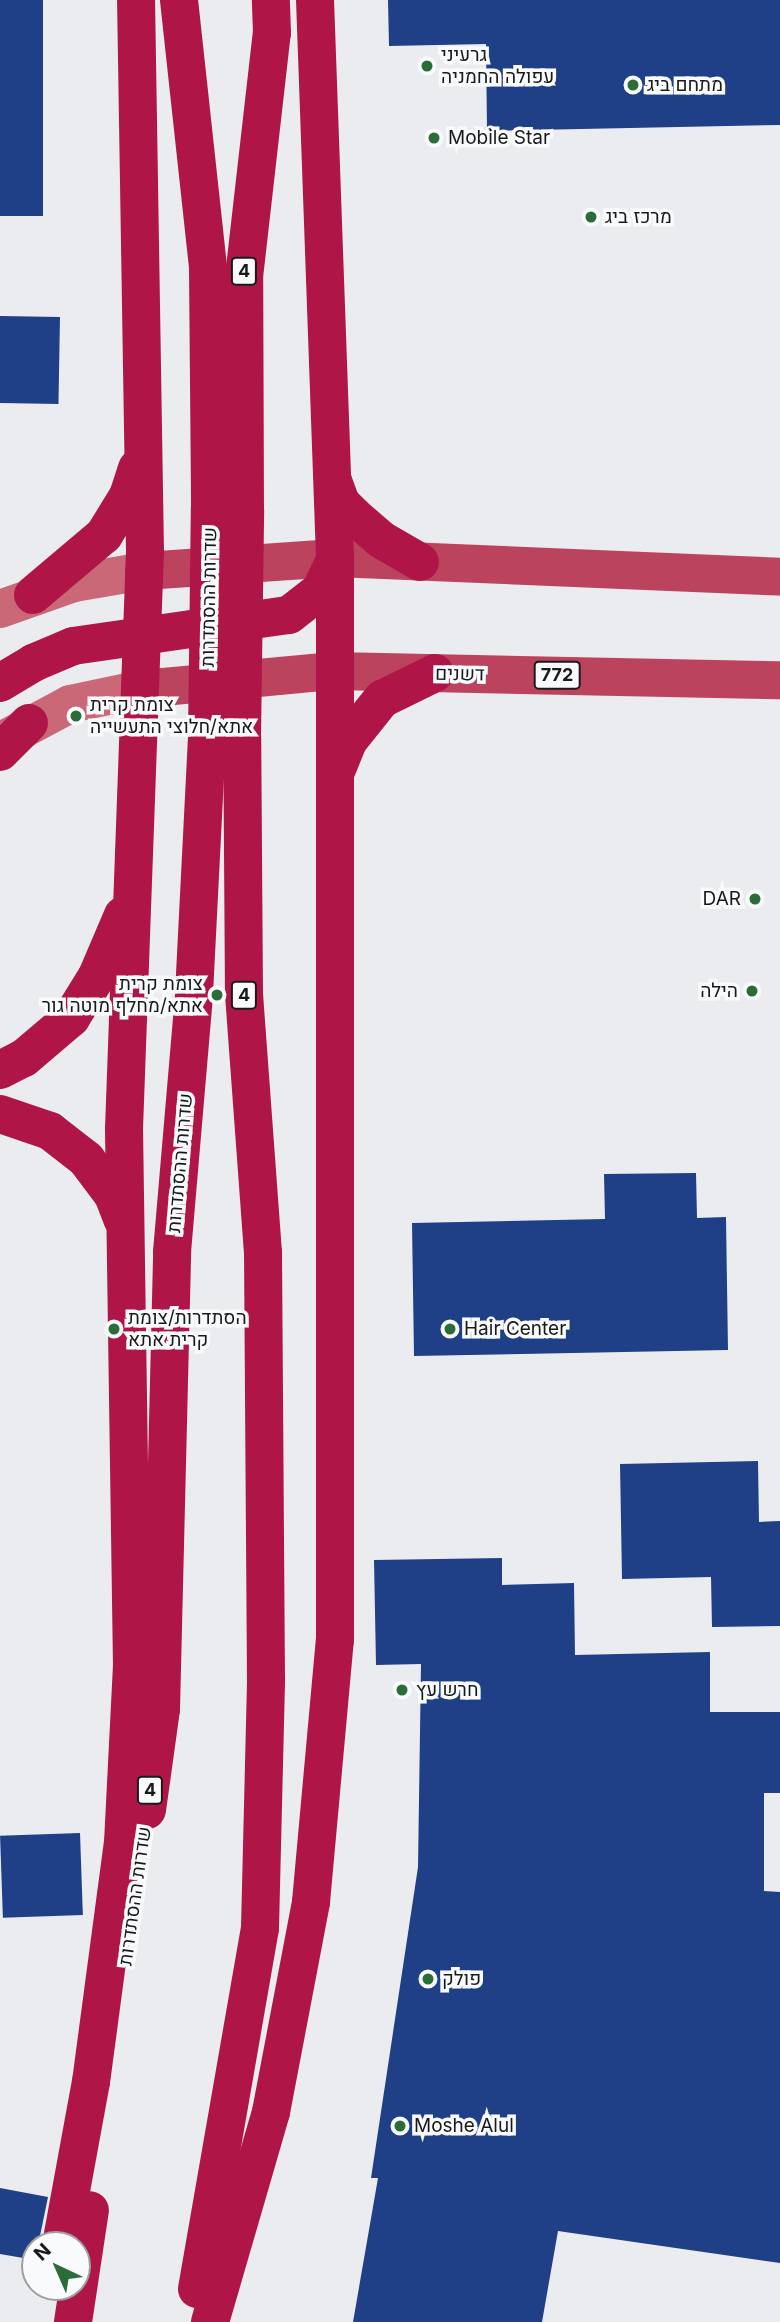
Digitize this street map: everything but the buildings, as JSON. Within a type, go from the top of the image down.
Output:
[{"type":"highway","points":[[64,2231],[91,2082],[123,1843],[132,1667],[124,1224],[144,636],[145,443],[136,0]]},
{"type":"highway","name":"שדרות ההסתדרות","points":[[73,2322],[161,1709],[172,1252],[194,994],[207,740],[210,508],[208,268],[179,0]]},
{"type":"highway","points":[[210,2322],[271,2112],[311,1902],[335,1640],[335,558],[315,0]]},
{"type":"highway","name":"שדרות ההסתדרות","points":[[191,2322],[260,1928],[266,1681],[263,1253],[244,995],[244,276],[271,17]]},
{"type":"highway","points":[[17,603],[104,535],[128,496],[145,443]]},
{"type":"highway","points":[[332,479],[341,503],[354,516],[380,539],[419,562]]},
{"type":"highway","points":[[0,684],[33,663],[73,646],[289,615],[301,610],[327,583],[335,558]]},
{"type":"highway","points":[[334,777],[349,740],[382,699],[435,673]]},
{"type":"highway","points":[[0,752],[14,732]]},
{"type":"highway","points":[[0,1070],[47,1041],[85,999],[134,887]]},
{"type":"highway","points":[[0,1114],[50,1131],[86,1159],[113,1195],[124,1224]]},
{"type":"highway","points":[[46,2322],[50,2301]]},
{"type":"main road","points":[[144,571],[335,558],[780,577]]},
{"type":"main road","name":"דשנים","points":[[142,689],[334,671],[780,680]]},
{"type":"street","points":[[17,603],[144,571]]},
{"type":"street","points":[[14,732],[88,698],[142,689]]},
{"type":"place","name":"גרעיני עפולה החמניה","points":[[427,66]]},
{"type":"place","name":"מתחם ביג","points":[[633,85]]},
{"type":"place","name":"Mobile Star","points":[[434,138]]},
{"type":"place","name":"מרכז ביג","points":[[591,217]]},
{"type":"place","name":"צומת קרית אתא/חלוצי התעשייה","points":[[76,716]]},
{"type":"place","name":"DAR","points":[[755,899]]},
{"type":"place","name":"הילה","points":[[752,991]]},
{"type":"place","name":"צומת קרית אתא/מחלף מוטה גור","points":[[217,995]]},
{"type":"place","name":"הסתדרות/צומת קרית אתא","points":[[114,1329]]},
{"type":"place","name":"Hair Center","points":[[450,1329]]},
{"type":"place","name":"חרש עץ","points":[[402,1690]]},
{"type":"place","name":"פולק","points":[[428,1979]]},
{"type":"place","name":"Moshe Alul","points":[[400,2126]]}]
